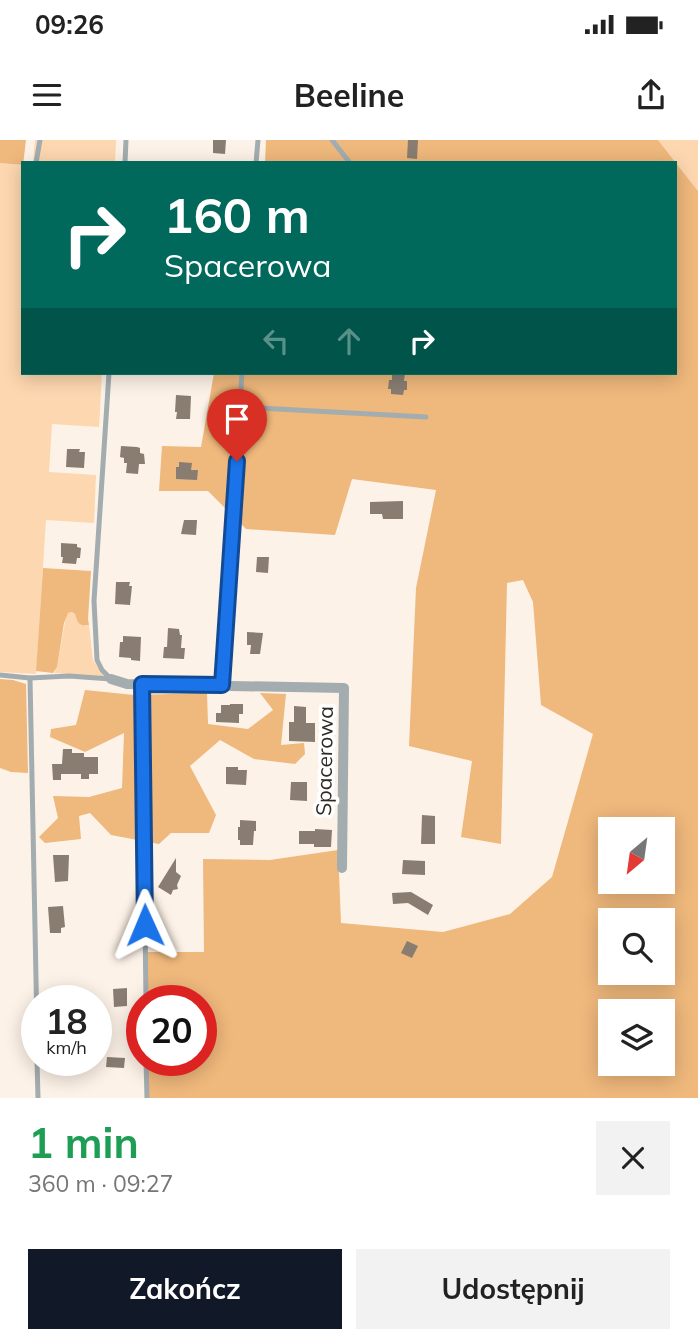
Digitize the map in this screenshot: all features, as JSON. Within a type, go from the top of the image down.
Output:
[{"type":"street","name":"Spacerowa","points":[[111,679],[127,684],[344,688],[342,868]]},
{"type":"lane","points":[[36,161],[40,140]]},
{"type":"lane","points":[[125,161],[126,140]]},
{"type":"lane","points":[[256,161],[258,140]]},
{"type":"lane","points":[[332,140],[348,161]]},
{"type":"lane","points":[[109,375],[94,601],[97,660],[111,679]]},
{"type":"lane","points":[[222,685],[242,375]]},
{"type":"lane","points":[[241,407],[426,417]]},
{"type":"lane","points":[[0,675],[111,679]]},
{"type":"lane","points":[[30,678],[36,985]]},
{"type":"lane","points":[[142,684],[146,985]]},
{"type":"lane","points":[[37,1076],[38,1098]]},
{"type":"lane","points":[[146,1076],[147,1098]]},
{"type":"shaded area","points":[[0,140],[26,140],[21,165],[0,163]]},
{"type":"shaded area","points":[[35,140],[116,140],[115,161],[33,161]]},
{"type":"shaded area","points":[[266,140],[658,140],[674,161],[265,161]]},
{"type":"shaded area","points":[[658,140],[698,140],[698,191],[677,161]]},
{"type":"shaded area","points":[[0,163],[21,165],[21,375],[102,375],[99,427],[52,424],[49,472],[96,475],[94,523],[46,520],[36,674],[0,672]]},
{"type":"shaded area","points":[[677,164],[698,191],[698,1098],[147,1098],[146,1076],[217,1076],[217,985],[146,985],[145,952],[204,952],[203,859],[270,860],[338,850],[341,923],[443,932],[510,914],[552,877],[593,734],[541,705],[533,602],[523,580],[507,583],[501,844],[461,837],[472,761],[409,746],[416,588],[436,490],[352,479],[335,535],[246,529],[208,491],[159,491],[162,446],[201,447],[214,375],[677,375]]},
{"type":"shaded area","points":[[43,568],[91,571],[89,625],[81,625],[75,614],[68,613],[57,667],[53,673],[36,671]]},
{"type":"shaded area","points":[[72,612],[85,626],[89,625],[93,660],[105,677],[54,673],[66,616]]},
{"type":"shaded area","points":[[0,679],[26,684],[28,773],[0,768]]},
{"type":"shaded area","points":[[85,690],[134,695],[207,693],[208,724],[248,729],[273,710],[260,693],[286,694],[281,745],[304,743],[305,754],[295,764],[254,759],[220,740],[190,766],[216,815],[209,833],[171,833],[159,844],[111,835],[90,813],[79,816],[81,839],[45,843],[39,837],[58,818],[53,796],[89,797],[122,788],[124,733],[85,752],[50,737],[51,729],[76,725]]},
{"type":"building","points":[[213,140],[226,140],[225,154],[213,153]]},
{"type":"building","points":[[408,140],[418,140],[417,159],[407,158]]},
{"type":"building","points":[[392,375],[405,375],[407,390],[404,390],[403,395],[391,394],[391,389],[388,389],[389,380],[392,380]]},
{"type":"building","points":[[176,395],[191,396],[190,419],[176,419]]},
{"type":"building","points":[[121,446],[140,448],[140,453],[144,454],[145,464],[139,464],[138,474],[126,473],[127,463],[120,457]]},
{"type":"building","points":[[67,449],[80,449],[79,452],[85,452],[84,468],[66,467]]},
{"type":"building","points":[[179,462],[192,463],[191,470],[198,470],[197,480],[176,479]]},
{"type":"building","points":[[403,501],[403,519],[383,519],[382,514],[370,514],[370,502]]},
{"type":"building","points":[[184,520],[197,520],[196,535],[181,534]]},
{"type":"building","points":[[61,543],[77,544],[77,547],[81,548],[76,564],[62,563]]},
{"type":"building","points":[[257,557],[269,557],[268,573],[256,572]]},
{"type":"building","points":[[116,582],[130,582],[130,605],[115,604]]},
{"type":"building","points":[[168,628],[179,629],[182,635],[181,648],[185,648],[184,659],[163,658],[164,647],[167,647]]},
{"type":"building","points":[[247,632],[263,633],[260,654],[250,654],[251,645],[247,645]]},
{"type":"building","points":[[123,636],[141,637],[140,661],[119,657]]},
{"type":"building","points":[[243,704],[239,723],[216,722],[216,713],[221,713],[221,705]]},
{"type":"building","points":[[294,706],[306,707],[306,723],[315,723],[315,742],[289,741],[289,722],[294,722]]},
{"type":"building","points":[[63,749],[72,749],[72,753],[84,753],[84,757],[98,757],[98,774],[89,774],[89,779],[81,779],[81,774],[61,774],[61,780],[53,780],[52,764],[62,764]]},
{"type":"building","points":[[226,767],[247,770],[246,785],[226,784]]},
{"type":"building","points":[[291,782],[307,782],[307,801],[290,800]]},
{"type":"building","points":[[422,815],[435,816],[435,844],[421,844]]},
{"type":"building","points":[[240,820],[256,821],[253,845],[240,845]]},
{"type":"building","points":[[332,830],[331,847],[299,844],[299,831]]},
{"type":"building","points":[[53,855],[69,855],[68,881],[55,882]]},
{"type":"building","points":[[176,858],[176,872],[181,876],[178,889],[173,890],[171,895],[158,887]]},
{"type":"building","points":[[403,860],[425,861],[425,875],[402,874]]},
{"type":"building","points":[[411,892],[433,905],[428,915],[408,903],[393,904],[392,893]]},
{"type":"building","points":[[63,906],[65,927],[61,928],[61,933],[50,933],[48,907]]},
{"type":"building","points":[[407,941],[418,946],[412,958],[401,953]]},
{"type":"building","points":[[126,988],[126,1006],[114,1007],[113,989]]},
{"type":"building","points":[[112,1057],[125,1058],[124,1068],[112,1067]]},
{"type":"route","points":[[145,925],[142,684],[222,685],[237,461]]}]
